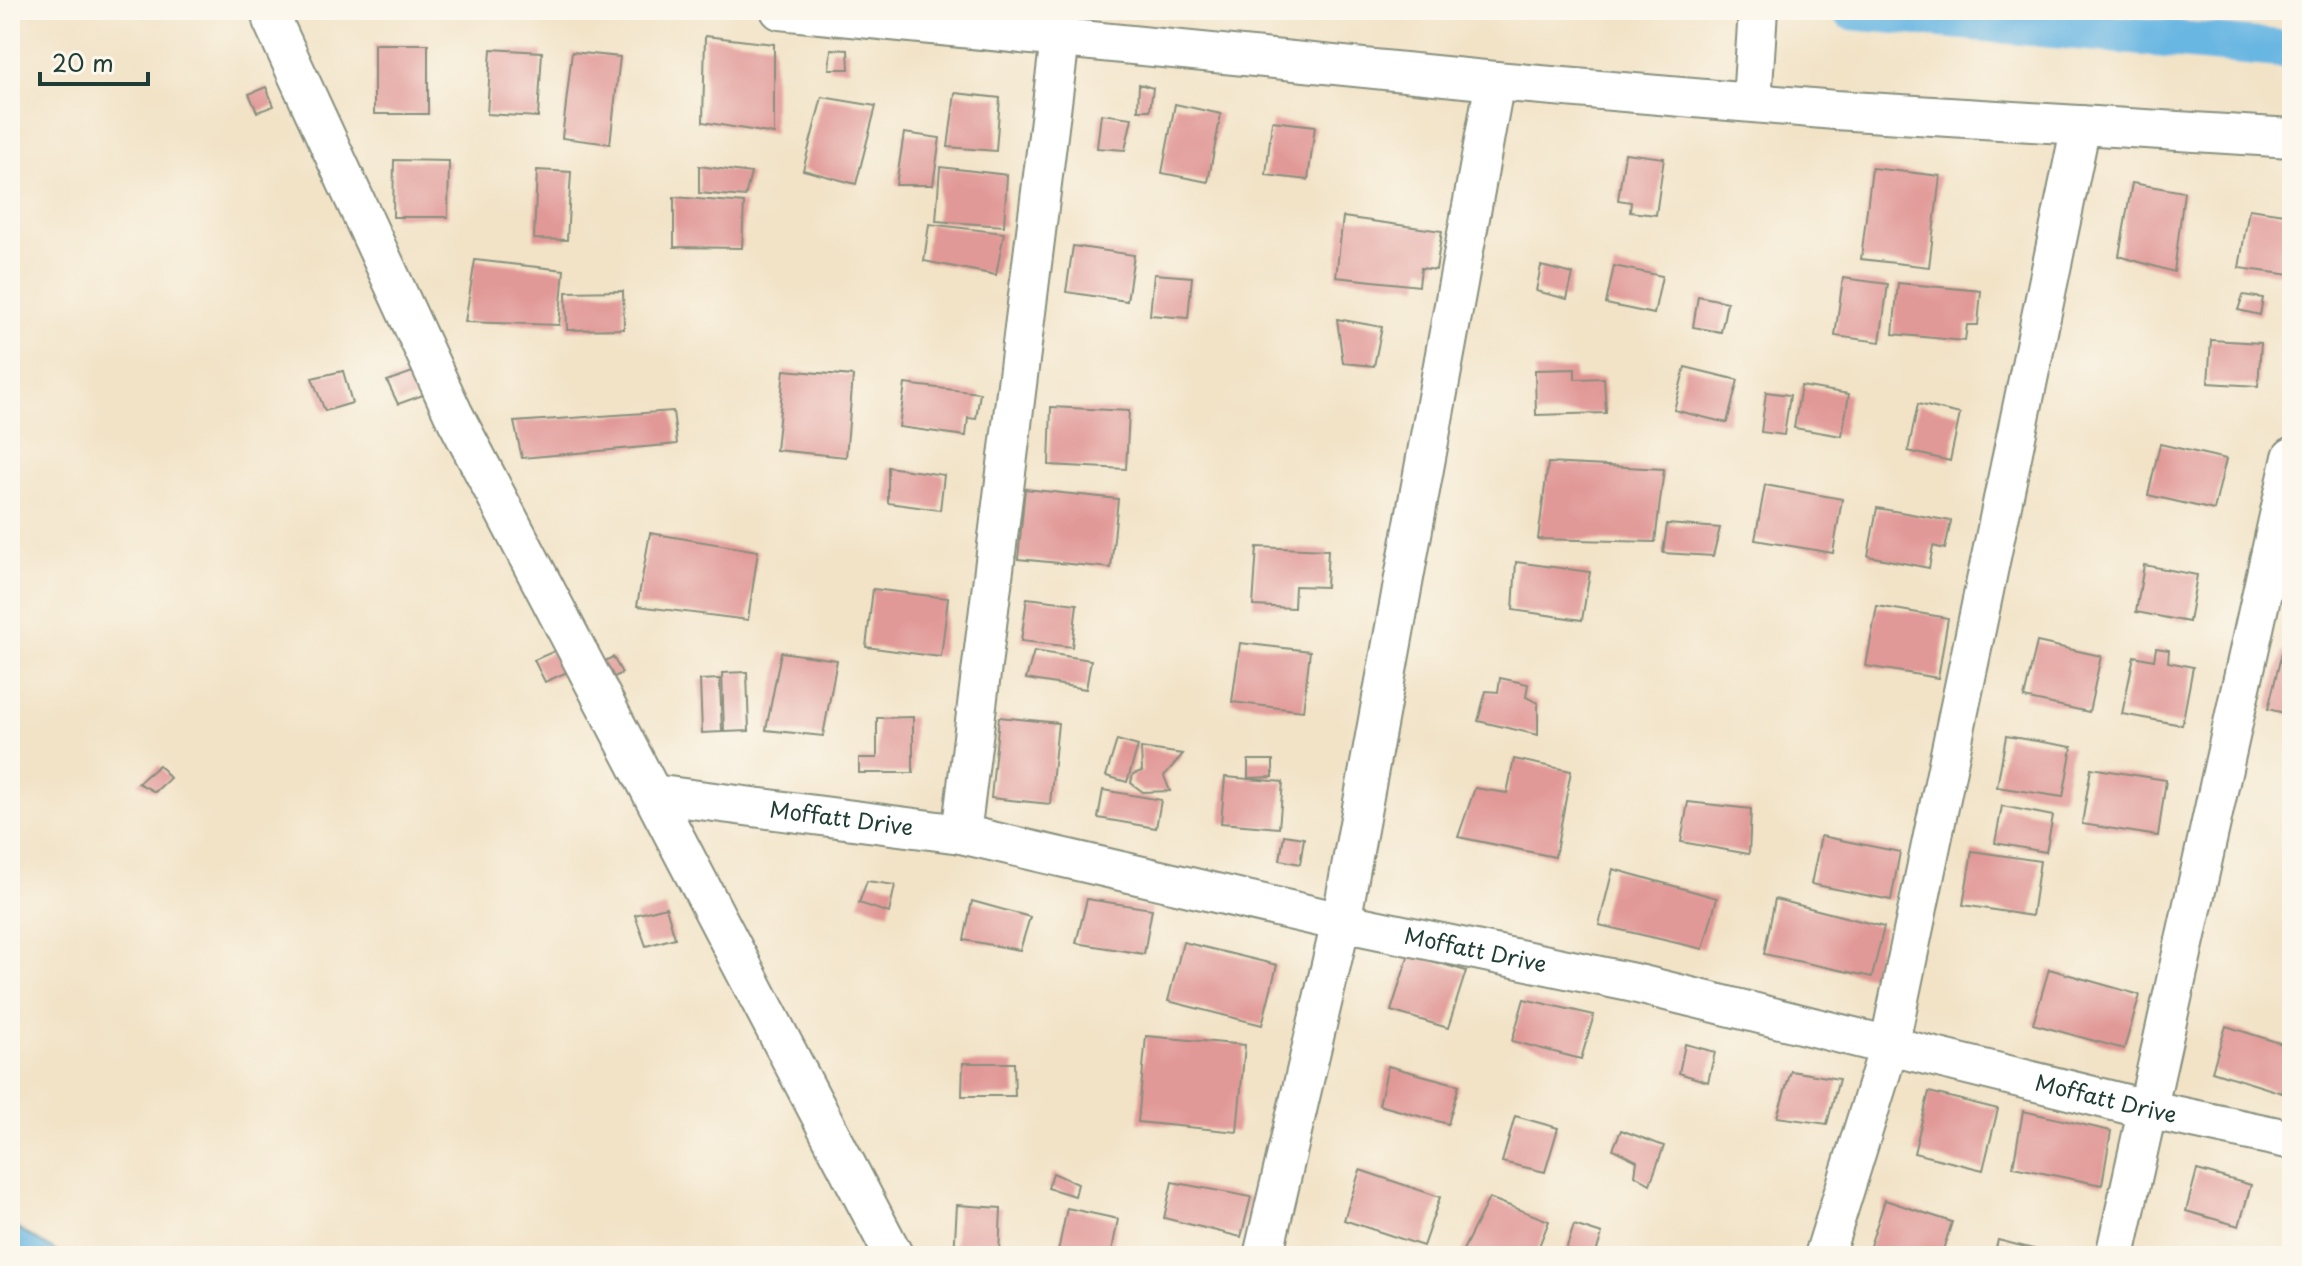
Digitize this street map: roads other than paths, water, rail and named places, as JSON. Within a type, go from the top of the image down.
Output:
[{"type":"street","points":[[273,10],[272,20],[453,413],[894,1256]]},
{"type":"street","points":[[780,10],[1495,81],[1835,110],[2292,138]]},
{"type":"street","points":[[1752,101],[1758,10]]},
{"type":"street","points":[[961,834],[1060,39]]},
{"type":"street","points":[[1263,1256],[1341,922],[1495,81]]},
{"type":"street","points":[[1824,1256],[1889,1047],[2081,125]]},
{"type":"street","points":[[2115,1256],[2292,457]]},
{"type":"street","name":"Moffatt Drive","points":[[653,794],[961,834],[1341,922],[1634,983],[2146,1109],[2292,1140]]},
{"type":"water","points":[[10,1224],[64,1256],[10,1256]]},
{"type":"waterway","points":[[1851,11],[2292,50]]}]
